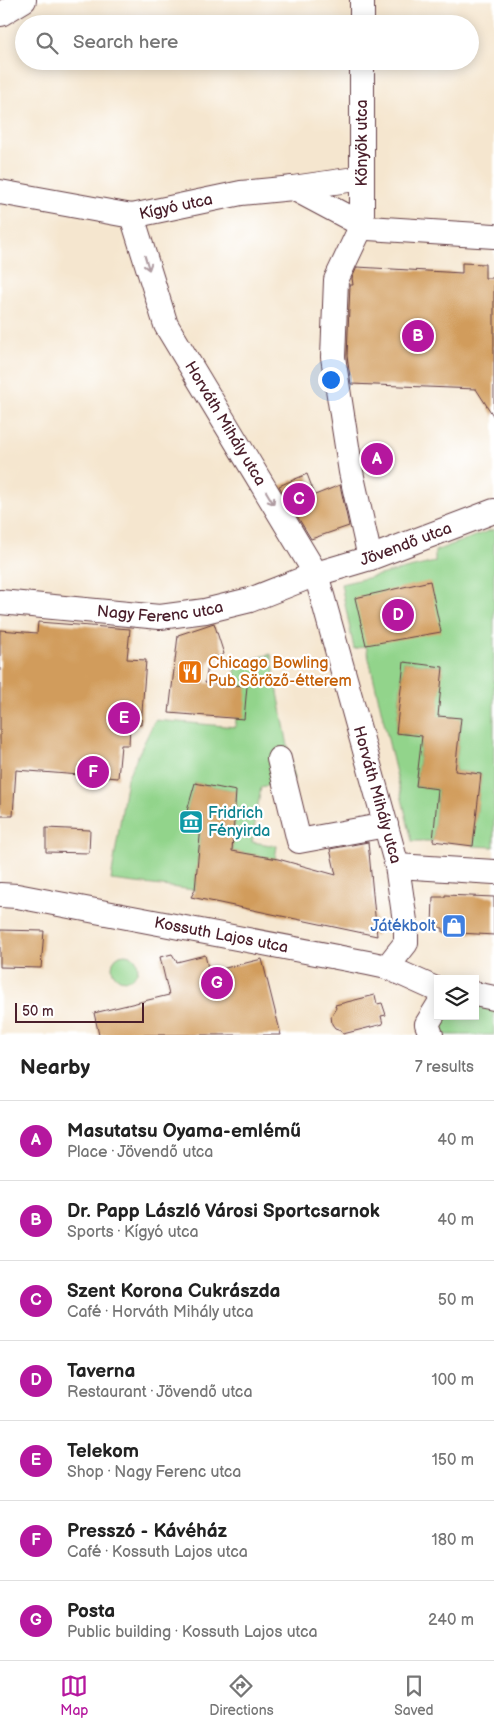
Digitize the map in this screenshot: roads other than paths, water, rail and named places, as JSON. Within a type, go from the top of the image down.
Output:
[{"type":"street","points":[[0,18],[24,0]]},
{"type":"street","points":[[362,0],[362,15]]},
{"type":"street","name":"Könyök utca","points":[[362,70],[362,225]]},
{"type":"street","name":"Kígyó utca","points":[[0,192],[132,216],[241,193],[294,188],[362,178]]},
{"type":"street","points":[[294,188],[368,228],[494,236]]},
{"type":"street","name":"Horváth Mihály utca","points":[[132,216],[166,325],[316,574],[397,866],[406,928],[406,943],[387,967]]},
{"type":"street","points":[[362,225],[336,280],[333,357],[351,472],[370,558]]},
{"type":"street","name":"Jövendő utca","points":[[316,574],[370,558],[494,510]]},
{"type":"street","name":"Nagy Ferenc utca","points":[[0,602],[160,617],[205,611],[250,600],[316,574]]},
{"type":"street","points":[[279,759],[299,840],[386,825]]},
{"type":"street","points":[[397,866],[494,872]]},
{"type":"street","name":"Kossuth Lajos utca","points":[[0,895],[17,896],[387,967],[434,988]]},
{"type":"street","points":[[479,995],[494,998]]},
{"type":"street","points":[[431,1035],[427,1024],[434,1013]]},
{"type":"place","name":"Dr. Papp László Városi Sportcsarnok","points":[[418,336]]},
{"type":"place","name":"Masutatsu Oyama-emlémű","points":[[377,459]]},
{"type":"place","name":"Szent Korona Cukrászda","points":[[299,499]]},
{"type":"place","name":"Taverna","points":[[398,615]]},
{"type":"place","name":"Chicago Bowling Pub Söröző-étterem","points":[[190,672]]},
{"type":"place","name":"Telekom","points":[[124,718]]},
{"type":"place","name":"Presszó - Kávéház","points":[[93,772]]},
{"type":"place","name":"Fridrich Fényirda","points":[[191,822]]},
{"type":"place","name":"Játékbolt","points":[[454,926]]},
{"type":"place","name":"Posta","points":[[217,983]]}]
